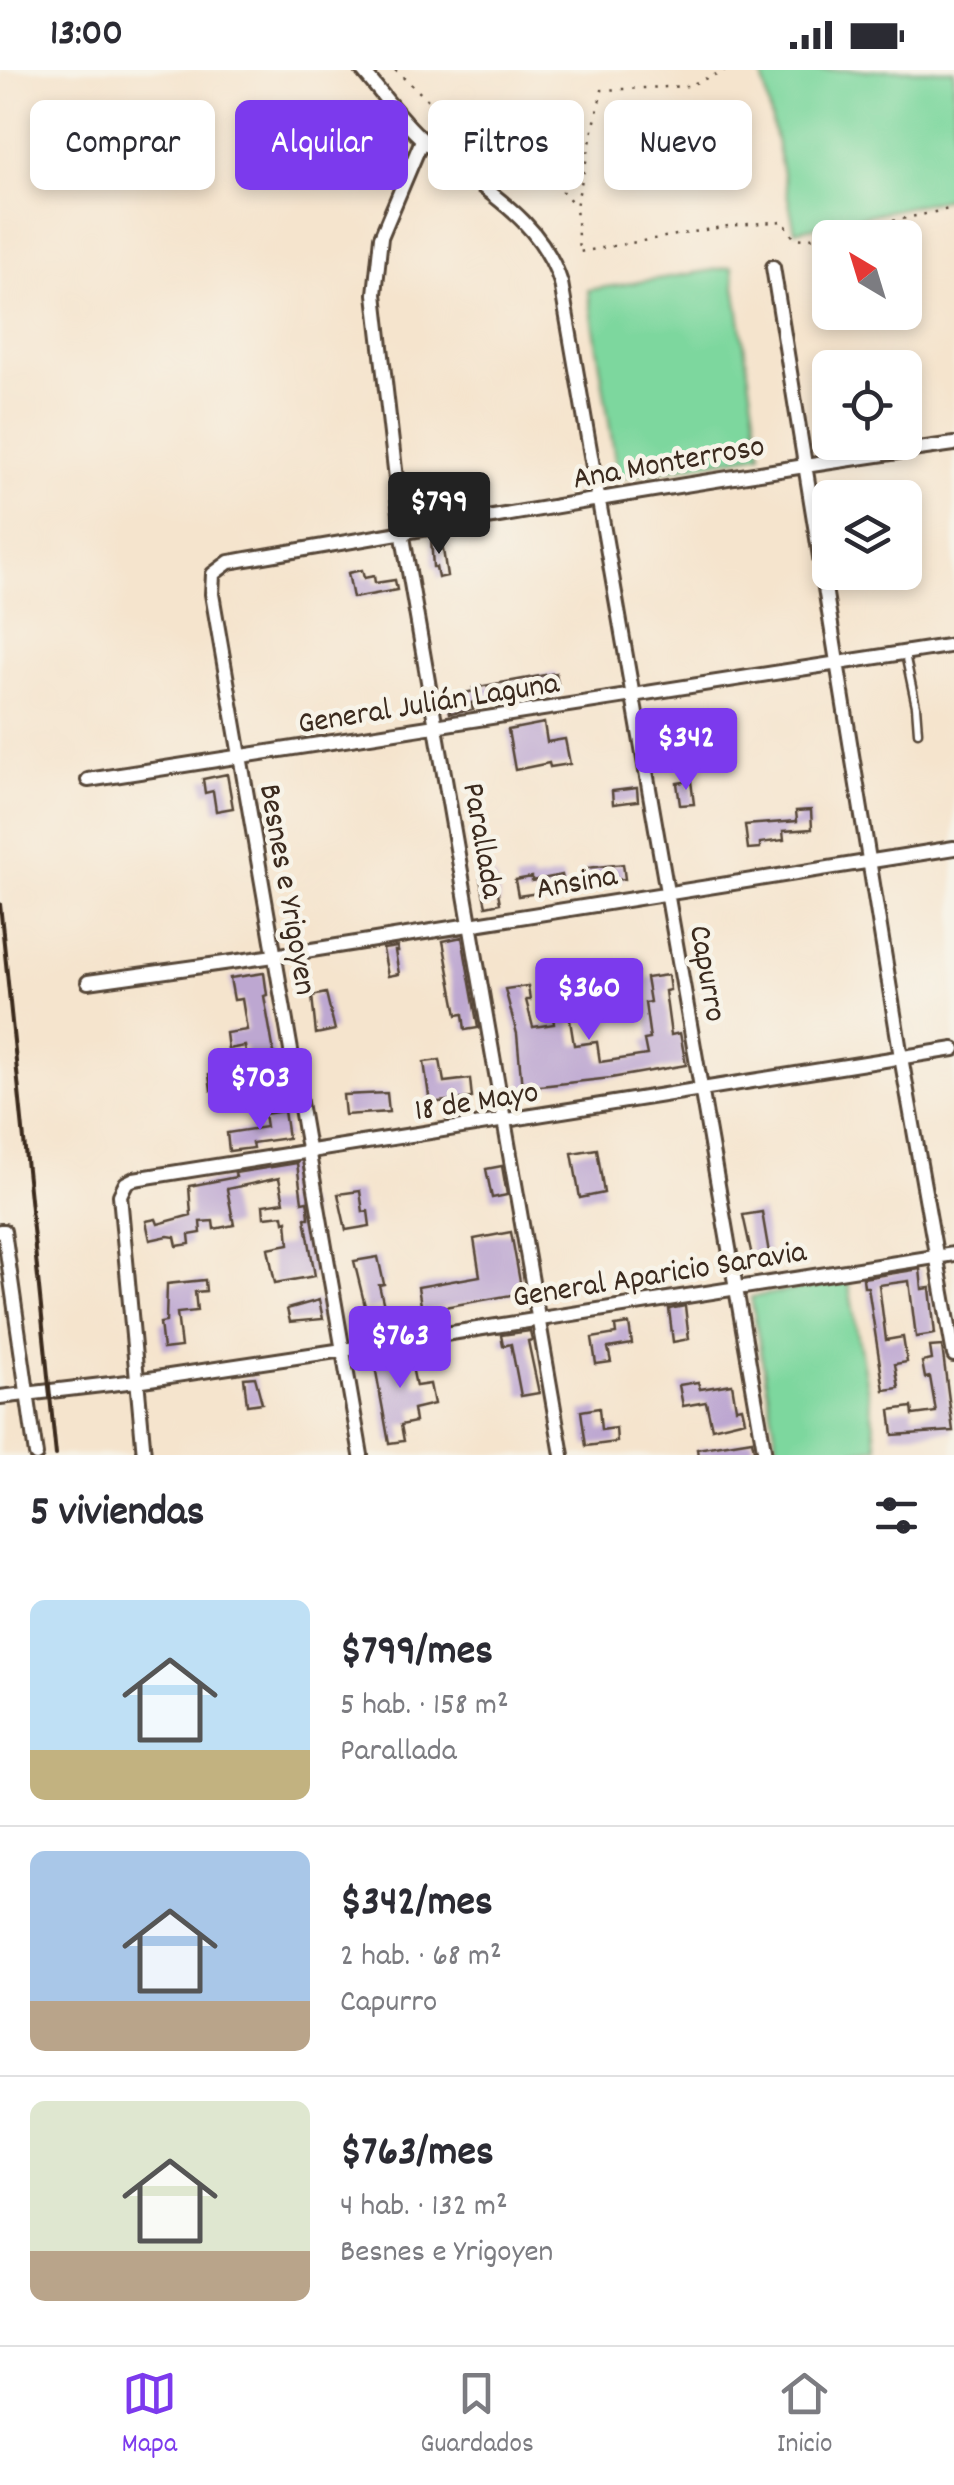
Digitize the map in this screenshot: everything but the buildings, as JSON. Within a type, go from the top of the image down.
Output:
[{"type":"street","name":"Capurro","points":[[362,70],[422,140],[502,200],[541,240],[554,260],[561,283],[765,1455]]},
{"type":"street","name":"Parallada","points":[[422,140],[381,237],[375,294],[402,531],[562,1455]]},
{"type":"street","points":[[772,267],[954,1355]]},
{"type":"street","name":"Ana Monterroso","points":[[216,570],[229,562],[402,531],[806,464],[954,444]]},
{"type":"street","name":"Besnes e Yrigoyen","points":[[216,570],[211,586],[239,759],[361,1455]]},
{"type":"street","name":"General Julián Laguna","points":[[88,780],[954,645]]},
{"type":"street","name":"Ansina","points":[[88,982],[954,848]]},
{"type":"street","name":"18 de Mayo","points":[[136,1381],[120,1195],[126,1184],[142,1177],[308,1154],[954,1049]]},
{"type":"street","points":[[2,1231],[36,1455]]},
{"type":"street","name":"General Aparicio Saravia","points":[[0,1396],[136,1381],[954,1254]]},
{"type":"street","points":[[136,1381],[144,1455]]},
{"type":"lane","points":[[904,653],[918,732]]},
{"type":"path","points":[[395,70],[460,128],[510,143],[528,154],[576,206]]},
{"type":"path","points":[[726,70],[688,86],[602,90],[576,206],[578,252],[728,226],[783,221],[794,238],[806,239],[954,208]]},
{"type":"green space","points":[[782,70],[954,70],[954,197],[846,220],[812,220],[812,227],[795,231],[762,74]]},
{"type":"green space","points":[[732,267],[761,454],[618,478],[588,290]]},
{"type":"green space","points":[[848,1281],[878,1448],[833,1455],[779,1455],[751,1297]]},
{"type":"railway","points":[[0,904],[56,1455]]}]
